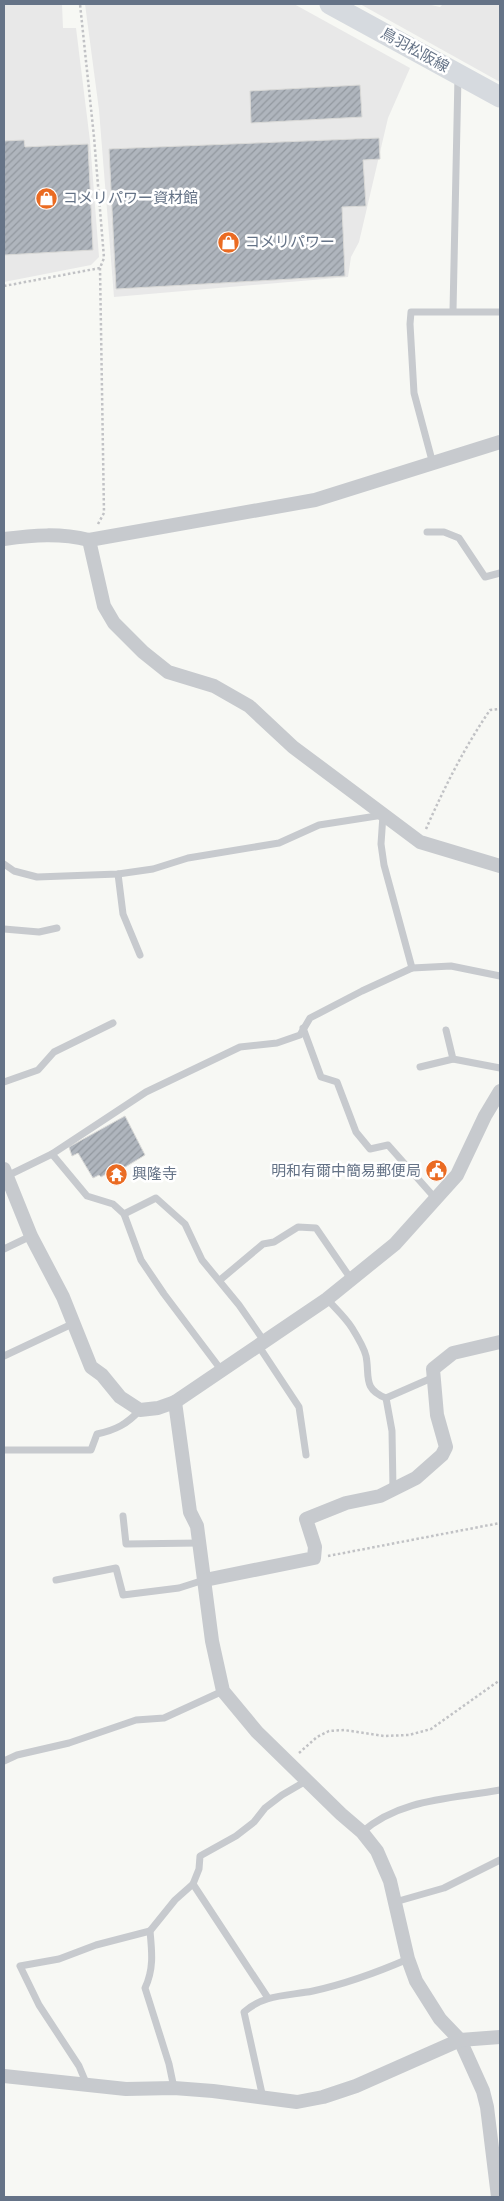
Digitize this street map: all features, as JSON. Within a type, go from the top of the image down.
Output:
[{"type":"main road","name":"鳥羽松阪線","points":[[330,4],[500,97]]},
{"type":"street","points":[[4,539],[38,534],[68,535],[90,540],[315,500],[500,442]]},
{"type":"street","points":[[90,540],[104,606],[114,623],[143,652],[168,672],[214,686],[249,706],[293,747],[420,842],[500,866]]},
{"type":"street","points":[[5,1172],[31,1236],[63,1298],[91,1367],[102,1375],[120,1397],[140,1410],[158,1408],[175,1402],[327,1299],[395,1244],[457,1176],[484,1116],[500,1091]]},
{"type":"street","points":[[205,1580],[314,1558],[315,1547],[306,1519],[346,1503],[380,1496],[416,1478],[442,1455],[446,1447],[438,1415],[433,1369],[453,1353],[500,1342]]},
{"type":"street","points":[[175,1402],[190,1512],[197,1526],[212,1641],[223,1691],[258,1732],[288,1763],[362,1832],[377,1851],[390,1881],[408,1959],[426,1999],[440,2019],[460,2040],[477,2075],[488,2106],[498,2197]]},
{"type":"street","points":[[4,2076],[126,2089],[174,2088],[296,2102],[323,2098],[364,2083],[460,2040],[500,2037]]},
{"type":"lane","points":[[453,311],[458,74]]},
{"type":"lane","points":[[433,464],[414,393],[411,312],[500,312]]},
{"type":"lane","points":[[427,532],[444,532],[460,538],[486,577],[500,573]]},
{"type":"lane","points":[[4,864],[14,871],[38,877],[118,874],[153,870],[188,858],[279,843],[320,825],[383,815],[381,844],[384,864],[412,968]]},
{"type":"lane","points":[[118,874],[123,914],[140,955]]},
{"type":"lane","points":[[4,929],[39,932],[57,928]]},
{"type":"lane","points":[[5,1172],[52,1154],[146,1092],[240,1047],[277,1043],[300,1035],[310,1018],[362,990],[412,968],[451,966],[500,976]]},
{"type":"lane","points":[[4,1082],[38,1070],[54,1052],[113,1023]]},
{"type":"lane","points":[[303,1028],[321,1077],[337,1082],[356,1132],[370,1149],[388,1145],[435,1198]]},
{"type":"lane","points":[[446,1030],[453,1059]]},
{"type":"lane","points":[[420,1067],[453,1059],[500,1068]]},
{"type":"lane","points":[[52,1154],[87,1196],[113,1204],[124,1214],[141,1260],[222,1371]]},
{"type":"lane","points":[[124,1214],[156,1198],[185,1224],[202,1260],[220,1280],[261,1343],[299,1407],[306,1455]]},
{"type":"lane","points":[[220,1280],[263,1244],[274,1242],[298,1227],[316,1228],[351,1279]]},
{"type":"lane","points":[[4,1249],[31,1236]]},
{"type":"lane","points":[[327,1299],[352,1327],[366,1356],[366,1374],[370,1386],[377,1394],[386,1398],[435,1377]]},
{"type":"lane","points":[[4,1356],[72,1324]]},
{"type":"lane","points":[[386,1398],[392,1432],[394,1489]]},
{"type":"lane","points":[[4,1450],[91,1450],[97,1434],[114,1430],[127,1423],[140,1410]]},
{"type":"lane","points":[[123,1516],[126,1544],[199,1543]]},
{"type":"lane","points":[[56,1580],[116,1568],[123,1595],[178,1588],[205,1580]]},
{"type":"lane","points":[[4,1760],[69,1743],[136,1720],[164,1718],[223,1691]]},
{"type":"lane","points":[[88,2086],[79,2066],[39,2005],[20,1966],[59,1958],[96,1944],[150,1931],[175,1900],[193,1884],[199,1868],[200,1856],[236,1836],[254,1822],[265,1808],[306,1780]]},
{"type":"lane","points":[[362,1832],[376,1820],[397,1810],[430,1800],[500,1790]]},
{"type":"lane","points":[[394,1902],[444,1888],[500,1860]]},
{"type":"lane","points":[[193,1884],[268,1998]]},
{"type":"lane","points":[[150,1931],[152,1966],[151,1976],[145,1988],[169,2064],[174,2088]]},
{"type":"lane","points":[[263,2098],[244,2012],[251,2006],[268,1998],[312,1991],[377,1972],[408,1959]]},
{"type":"path","points":[[80,4],[95,146],[104,258],[100,268],[104,513],[90,540]]},
{"type":"path","points":[[4,286],[100,268]]},
{"type":"path","points":[[420,842],[444,788],[473,734],[490,710],[500,709]]},
{"type":"path","points":[[314,1558],[500,1523]]},
{"type":"path","points":[[288,1763],[317,1737],[329,1732],[344,1730],[384,1736],[409,1736],[431,1729],[500,1680]]},
{"type":"shaded area","points":[[4,4],[62,4],[63,28],[76,28],[90,141],[99,257],[91,265],[4,282]]},
{"type":"shaded area","points":[[85,4],[294,4],[410,68],[388,118],[359,242],[351,257],[348,277],[114,297],[99,110]]},
{"type":"shaded area","points":[[360,4],[427,4],[440,7],[443,4],[500,4],[500,82]]},
{"type":"building","points":[[360,85],[362,117],[251,123],[250,91]]},
{"type":"building","name":"コメリパワー","points":[[379,138],[380,159],[363,160],[366,206],[342,207],[345,276],[116,289],[109,149]]},
{"type":"building","name":"コメリパワー資材館","points":[[24,140],[25,147],[88,144],[93,250],[4,255],[4,141]]},
{"type":"building","points":[[125,1116],[145,1155],[122,1169],[120,1166],[101,1177],[99,1175],[93,1178],[78,1153],[72,1156],[69,1147]]},
{"type":"place","name":"コメリパワー資材館","points":[[47,198]]},
{"type":"place","name":"コメリパワー","points":[[229,242]]},
{"type":"place","name":"明和有爾中簡易郵便局","points":[[437,1171]]},
{"type":"place","name":"興隆寺","points":[[116,1174]]}]
